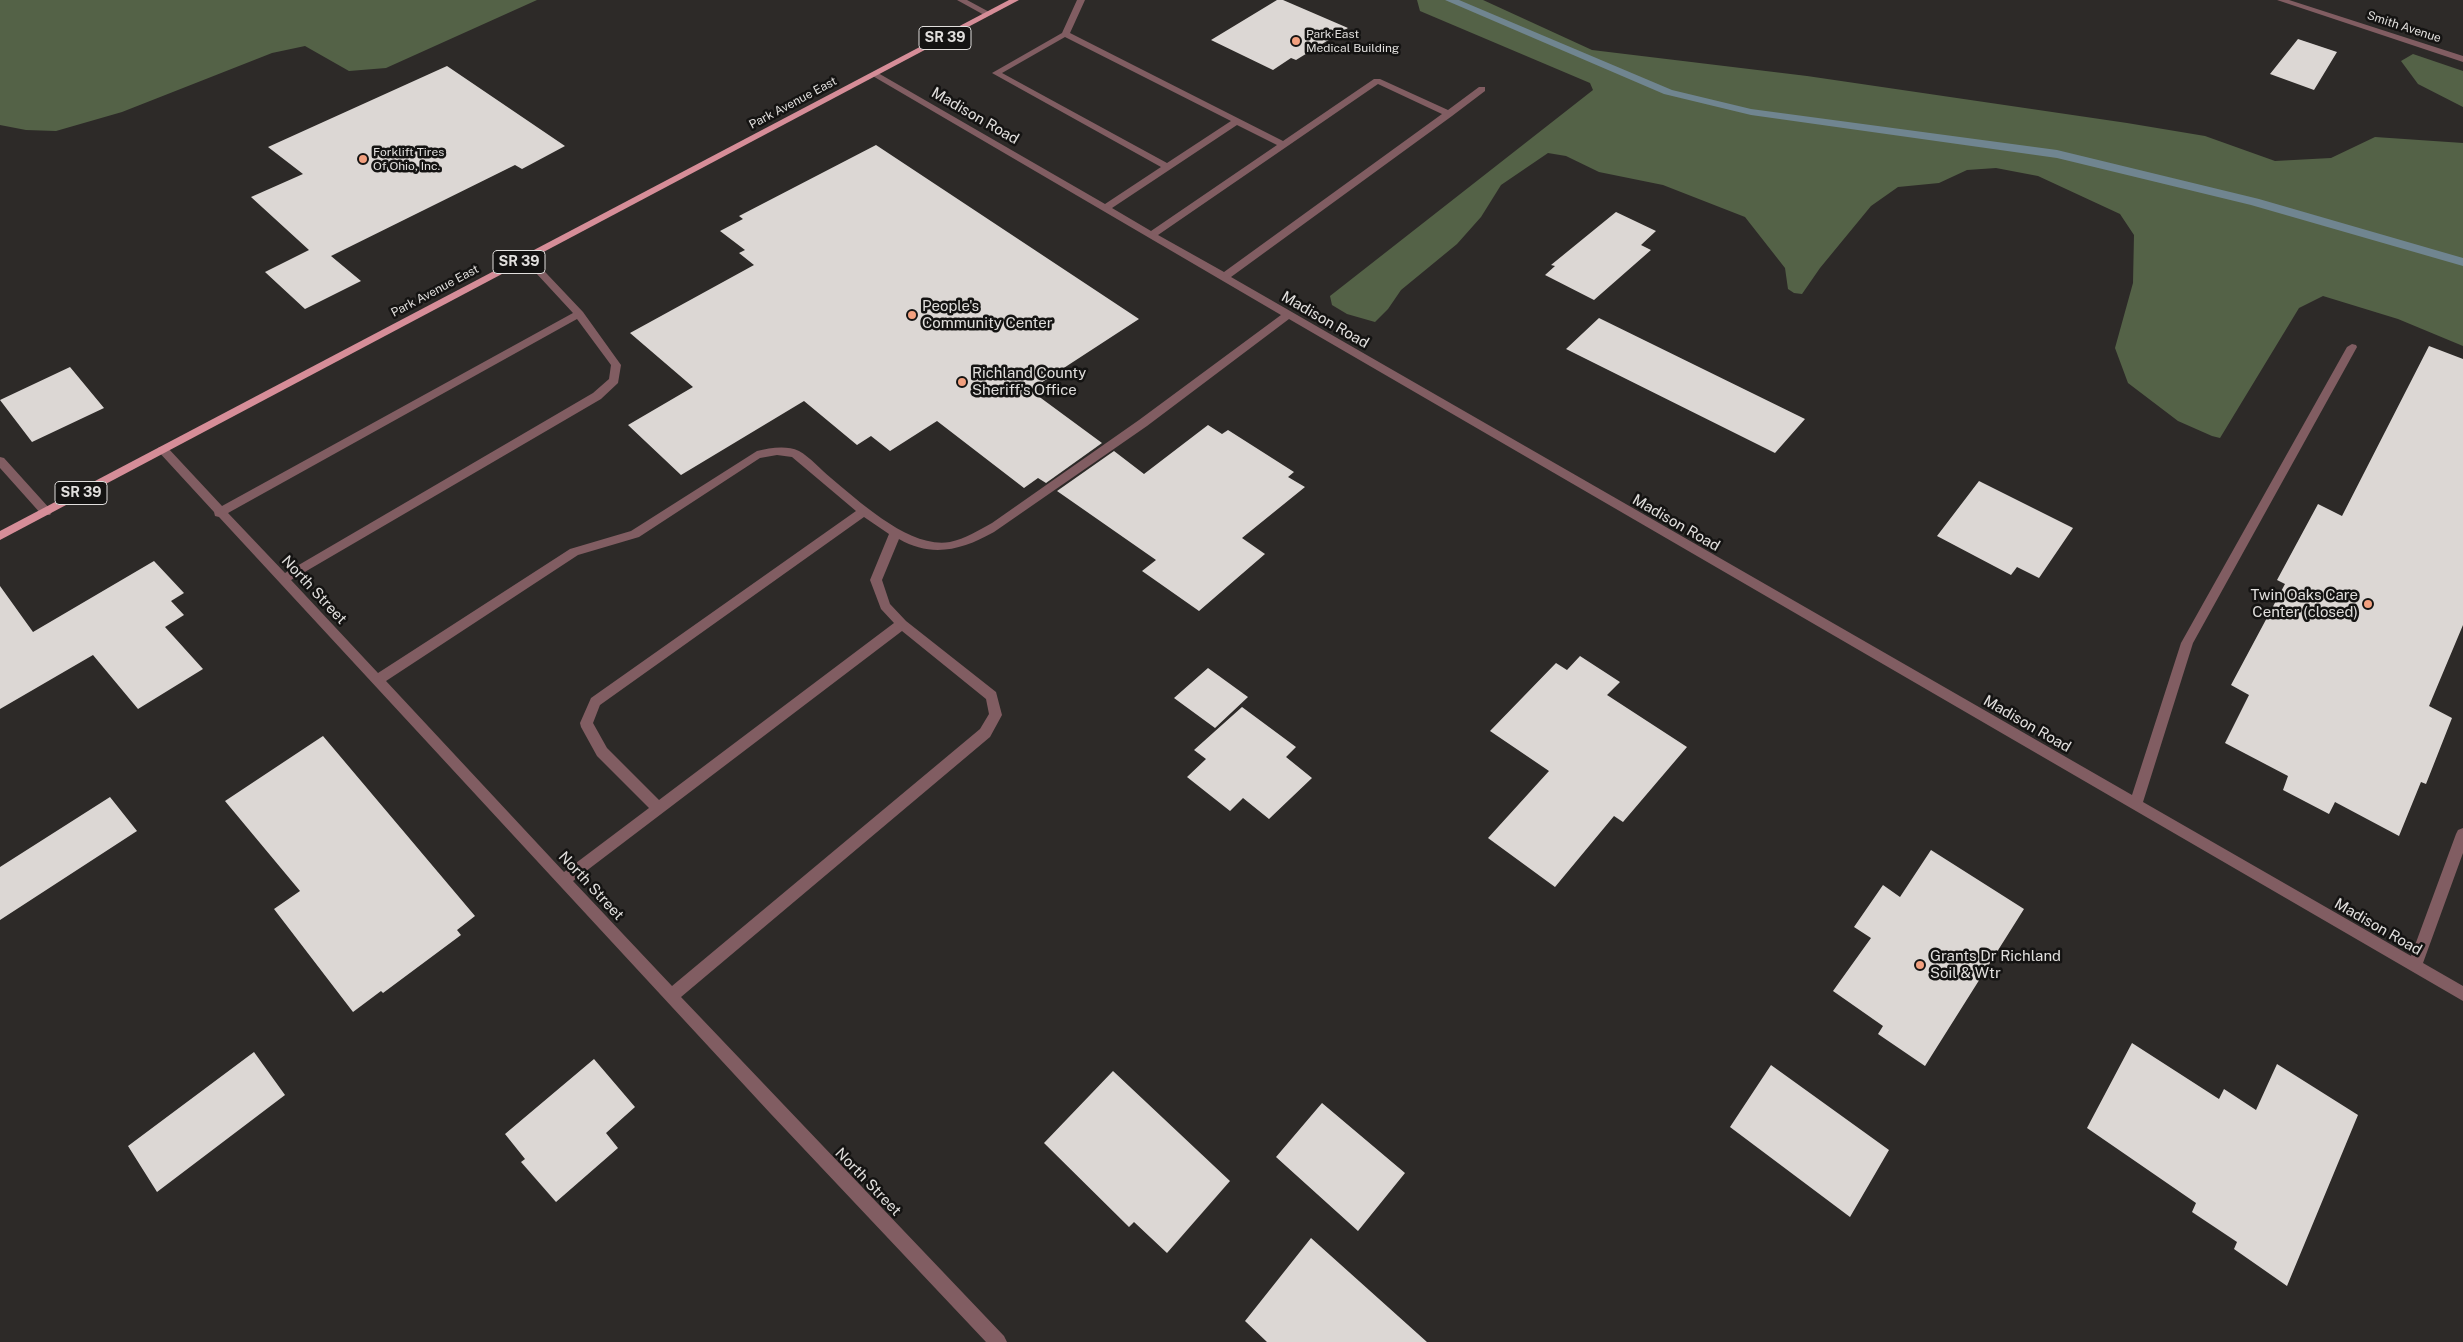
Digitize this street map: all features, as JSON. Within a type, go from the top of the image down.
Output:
[{"type":"main road","name":"Park Avenue East","points":[[0,536],[1015,0]]},
{"type":"street","points":[[962,0],[990,14]]},
{"type":"street","points":[[1081,0],[1065,34],[996,73],[1168,167]]},
{"type":"street","name":"Smith Avenue","points":[[2281,0],[2463,60]]},
{"type":"street","points":[[1065,34],[1284,144]]},
{"type":"street","name":"Madison Road","points":[[875,75],[2463,994]]},
{"type":"street","points":[[1151,235],[1377,81],[1449,114]]},
{"type":"street","points":[[1223,278],[1482,89]]},
{"type":"street","points":[[1105,208],[1237,121]]},
{"type":"street","points":[[282,580],[597,396],[614,380],[616,365],[580,314],[527,258]]},
{"type":"street","points":[[219,513],[580,314]]},
{"type":"street","points":[[377,680],[574,552],[635,534],[757,455],[777,451],[795,454],[895,534],[921,546],[943,547],[970,540],[996,526],[1143,423],[1288,315]]},
{"type":"street","points":[[2136,804],[2187,643],[2352,347]]},
{"type":"street","name":"North Street","points":[[163,450],[219,513],[563,881],[998,1342]]},
{"type":"street","points":[[0,461],[46,512]]},
{"type":"street","points":[[658,808],[602,752],[586,723],[595,702],[865,510]]},
{"type":"street","points":[[671,996],[986,733],[996,715],[992,696],[902,624],[885,606],[876,580],[895,534]]},
{"type":"street","points":[[563,881],[902,624]]},
{"type":"street","points":[[2415,965],[2463,834]]},
{"type":"green space","points":[[0,0],[537,0],[386,68],[349,71],[305,46],[272,53],[122,112],[56,131],[26,130],[0,125]]},
{"type":"green space","points":[[1417,0],[1483,0],[1592,50],[1807,76],[2127,123],[2205,136],[2275,161],[2331,158],[2375,137],[2463,143],[2463,346],[2398,319],[2323,296],[2299,308],[2220,438],[2178,421],[2128,383],[2115,348],[2133,283],[2134,235],[2120,214],[2038,176],[1996,168],[1967,170],[1939,183],[1898,187],[1871,206],[1820,268],[1802,294],[1794,293],[1788,289],[1785,268],[1745,217],[1663,185],[1599,172],[1566,156],[1548,153],[1501,185],[1481,217],[1457,244],[1401,290],[1388,309],[1375,322],[1347,314],[1332,305],[1330,296],[1593,90],[1590,83],[1420,11]]},
{"type":"green space","points":[[2413,54],[2463,71],[2463,107],[2418,84],[2401,61]]},
{"type":"building","points":[[1277,0],[1283,0],[1348,28],[1296,60],[1291,58],[1273,70],[1211,40]]},
{"type":"building","points":[[2298,39],[2337,52],[2314,90],[2270,74]]},
{"type":"building","points":[[447,66],[565,146],[522,169],[515,165],[331,256],[361,281],[305,309],[265,272],[309,250],[251,197],[303,174],[268,147]]},
{"type":"building","name":"People's Community Center","points":[[876,145],[1139,319],[1030,390],[1102,443],[1046,483],[1038,478],[1024,488],[937,421],[890,451],[871,436],[857,445],[804,401],[681,475],[628,425],[693,387],[630,333],[754,265],[739,253],[745,250],[720,231],[743,219],[739,216]]},
{"type":"building","points":[[1616,212],[1656,231],[1641,245],[1651,250],[1594,300],[1545,275],[1555,266],[1551,265]]},
{"type":"building","points":[[1599,318],[1805,419],[1775,453],[1566,349]]},
{"type":"building","name":"Twin Oaks Care Center (closed)","points":[[2429,346],[2463,359],[2463,625],[2429,706],[2452,718],[2426,784],[2421,782],[2399,836],[2335,802],[2329,814],[2283,790],[2288,776],[2225,743],[2249,695],[2231,685],[2285,584],[2277,580],[2318,504],[2342,516]]},
{"type":"building","points":[[70,367],[104,408],[32,442],[0,400]]},
{"type":"building","points":[[1208,425],[1222,434],[1228,430],[1294,472],[1288,477],[1305,487],[1242,538],[1265,554],[1199,611],[1142,571],[1156,560],[1057,491],[1114,451],[1144,474]]},
{"type":"building","points":[[1979,481],[2073,528],[2039,578],[2017,567],[2011,575],[1937,536]]},
{"type":"building","points":[[154,561],[184,593],[171,601],[184,615],[165,627],[203,669],[138,709],[93,655],[0,709],[0,586],[33,632]]},
{"type":"building","points":[[1580,656],[1620,682],[1607,695],[1687,747],[1623,822],[1614,816],[1555,887],[1488,838],[1549,771],[1490,731],[1556,663],[1567,670]]},
{"type":"building","points":[[1208,668],[1248,697],[1215,728],[1174,698]]},
{"type":"building","points":[[1242,707],[1296,747],[1286,757],[1312,778],[1269,819],[1243,798],[1230,811],[1187,777],[1206,759],[1194,750]]},
{"type":"building","points":[[323,736],[475,916],[457,930],[461,935],[383,993],[381,991],[353,1012],[274,909],[300,891],[225,801]]},
{"type":"building","points":[[110,797],[137,831],[0,920],[0,867]]},
{"type":"building","name":"Grants Dr Richland Soil & Wtr","points":[[1931,850],[2024,909],[1925,1066],[1878,1034],[1883,1026],[1833,991],[1871,938],[1854,927],[1883,885],[1900,897]]},
{"type":"building","points":[[2132,1043],[2219,1099],[2224,1089],[2256,1110],[2277,1064],[2358,1115],[2287,1286],[2234,1249],[2237,1242],[2192,1212],[2196,1203],[2087,1128]]},
{"type":"building","points":[[254,1052],[285,1095],[157,1192],[128,1146]]},
{"type":"building","points":[[594,1059],[635,1107],[606,1133],[618,1148],[556,1202],[521,1162],[525,1159],[505,1134]]},
{"type":"building","points":[[1771,1065],[1889,1150],[1850,1217],[1730,1127]]},
{"type":"building","points":[[1113,1071],[1230,1181],[1167,1253],[1134,1222],[1129,1227],[1044,1143]]},
{"type":"building","points":[[1322,1103],[1405,1173],[1358,1231],[1276,1157]]},
{"type":"building","points":[[1311,1238],[1427,1342],[1267,1342],[1245,1321]]},
{"type":"waterway","points":[[1450,0],[1668,92],[1751,112],[2057,154],[2255,202],[2463,262]]},
{"type":"place","name":"Park East Medical Building","points":[[1296,41]]},
{"type":"place","name":"Forklift Tires Of Ohio, Inc.","points":[[363,159]]},
{"type":"place","name":"People's Community Center","points":[[912,315]]},
{"type":"place","name":"Richland County Sheriff's Office","points":[[962,382]]},
{"type":"place","name":"Twin Oaks Care Center (closed)","points":[[2368,604]]},
{"type":"place","name":"Grants Dr Richland Soil & Wtr","points":[[1920,965]]}]
